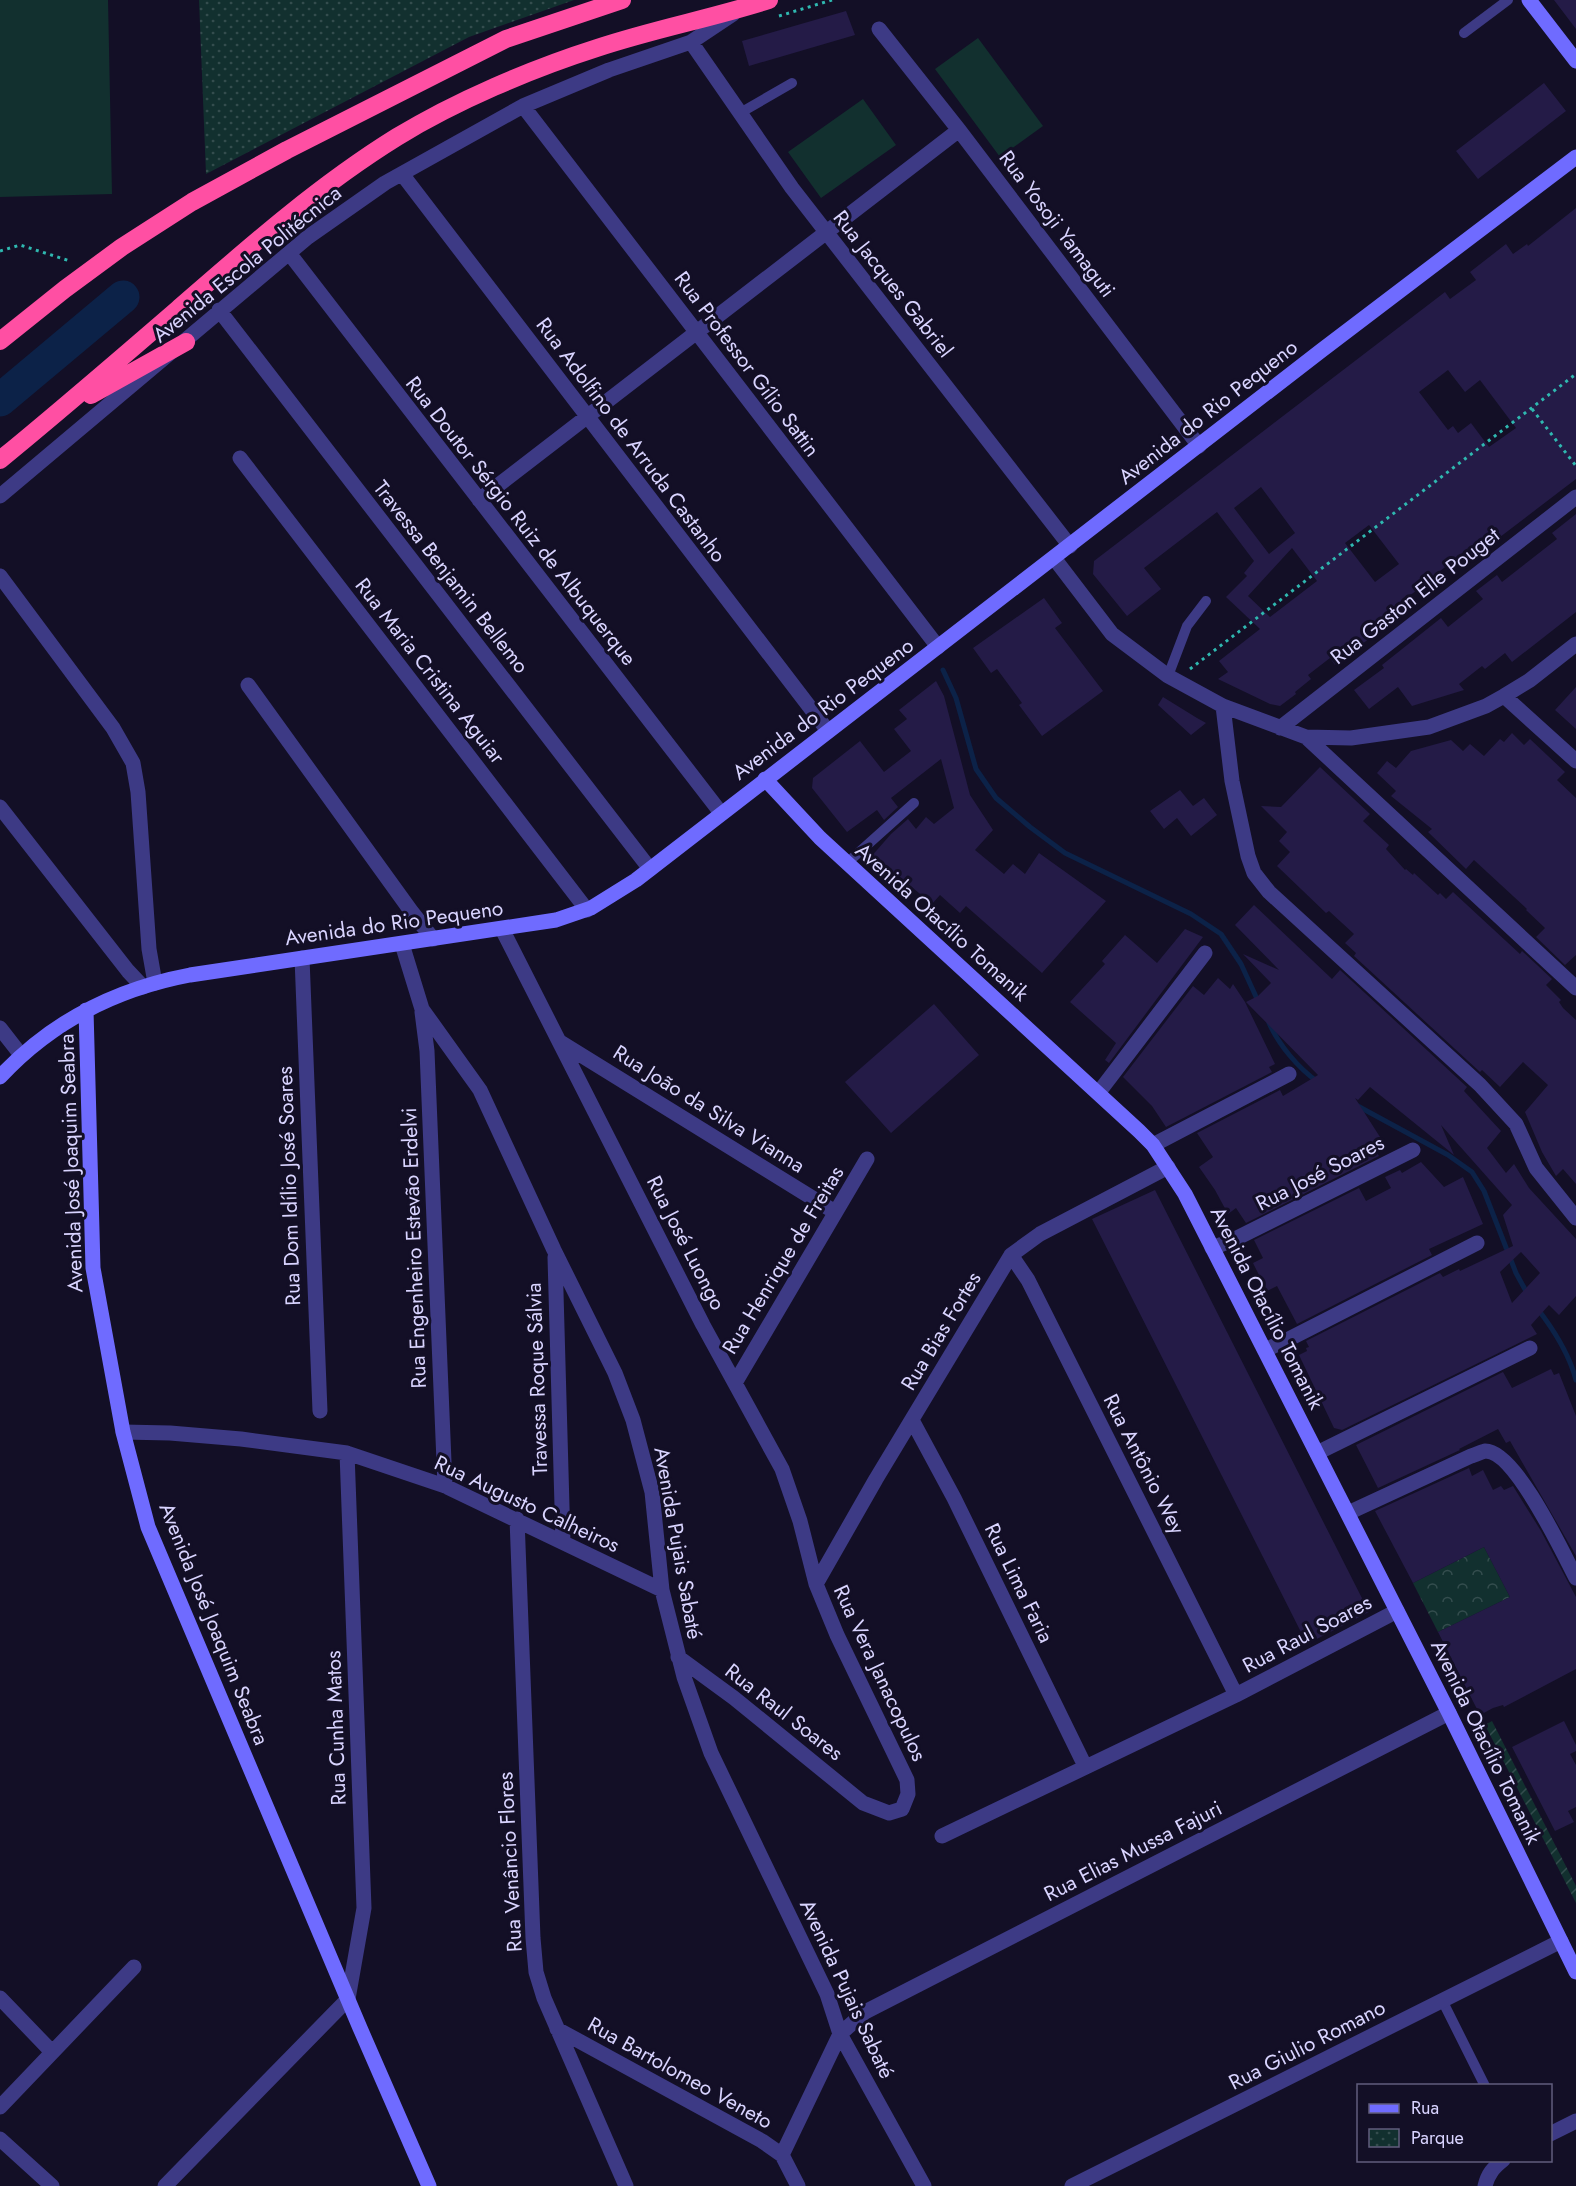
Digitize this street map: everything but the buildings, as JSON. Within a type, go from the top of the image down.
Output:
[{"type":"highway","points":[[0,342],[92,268],[192,202],[432,75],[506,39],[622,0]]},
{"type":"highway","name":"Avenida Escola Politécnica","points":[[0,460],[250,245],[325,187],[398,137],[458,105],[530,72],[597,48],[769,0]]},
{"type":"highway","points":[[55,415],[186,342]]},
{"type":"main road","points":[[1529,0],[1576,61]]},
{"type":"main road","name":"Avenida do Rio Pequeno","points":[[0,1077],[21,1054],[86,1010],[114,996],[149,985],[190,975],[556,920],[586,910],[621,890],[1576,157]]},
{"type":"main road","name":"Avenida Otacílio Tomanik","points":[[765,779],[820,838],[1153,1144],[1185,1194],[1265,1350],[1449,1713],[1576,1971]]},
{"type":"main road","name":"Avenida José Joaquim Seabra","points":[[86,1010],[93,1268],[123,1432],[148,1527],[429,2186]]},
{"type":"street","name":"Avenida Escola Politécnica","points":[[0,496],[186,342],[219,310],[289,253],[366,197],[402,174],[523,106],[609,70],[691,42],[739,9]]},
{"type":"street","name":"Rua Yosoji Yamaguti","points":[[879,29],[959,130],[1199,446]]},
{"type":"street","name":"Rua Jacques Gabriel","points":[[691,42],[792,188],[1070,546]]},
{"type":"street","name":"Rua Professor Gílio Sattin","points":[[523,106],[938,647]]},
{"type":"street","points":[[479,500],[959,130]]},
{"type":"street","name":"Rua Adolfino de Arruda Castanho","points":[[402,174],[828,731]]},
{"type":"street","name":"Rua Doutor Sérgio Ruiz de Albuquerque","points":[[289,253],[721,813]]},
{"type":"street","name":"Travessa Benjamin Bellemo","points":[[219,310],[650,869]]},
{"type":"street","name":"Rua Maria Cristina Aguiar","points":[[240,458],[586,910]]},
{"type":"street","name":"Rua Gaston Elle Pouget","points":[[1280,728],[1576,497]]},
{"type":"street","points":[[1054,558],[1112,634],[1171,678],[1223,706],[1306,737],[1351,738],[1430,727],[1486,706],[1504,696],[1530,680],[1576,644]]},
{"type":"street","points":[[0,576],[113,728],[133,763],[138,792],[149,949],[149,985]]},
{"type":"street","points":[[248,685],[404,902],[434,939]]},
{"type":"street","points":[[1504,696],[1576,761]]},
{"type":"street","points":[[1223,706],[1232,781],[1248,856],[1254,873],[1269,891],[1480,1085],[1516,1124],[1536,1168],[1576,1218]]},
{"type":"street","points":[[1306,737],[1576,988]]},
{"type":"street","points":[[0,807],[128,971],[149,985]]},
{"type":"street","name":"Rua José Luongo","points":[[502,929],[735,1383],[782,1469],[800,1521],[816,1584]]},
{"type":"street","name":"Avenida Pujais Sabaté","points":[[402,944],[422,1009],[480,1090],[554,1250],[615,1373],[633,1420],[652,1492],[662,1590],[678,1657],[711,1753],[827,1994],[840,2034],[924,2186]]},
{"type":"street","points":[[1099,1092],[1205,953]]},
{"type":"street","name":"Rua Dom Idílio José Soares","points":[[302,958],[320,1411]]},
{"type":"street","name":"Rua Engenheiro Estevão Erdelvi","points":[[422,1009],[427,1052],[445,1486]]},
{"type":"street","points":[[0,1028],[21,1054]]},
{"type":"street","name":"Rua João da Silva Vianna","points":[[560,1042],[836,1212]]},
{"type":"street","points":[[1153,1144],[1289,1074]]},
{"type":"street","name":"Rua José Soares","points":[[1212,1248],[1233,1240],[1413,1150]]},
{"type":"street","name":"Rua Henrique de Freitas","points":[[735,1383],[867,1159]]},
{"type":"street","name":"Rua Bias Fortes","points":[[816,1584],[1011,1255],[1040,1234],[1168,1167]]},
{"type":"street","points":[[1265,1350],[1477,1243]]},
{"type":"street","name":"Travessa Roque Sálvia","points":[[554,1250],[563,1542]]},
{"type":"street","name":"Rua Antônio Wey","points":[[1011,1255],[1028,1280],[1236,1695]]},
{"type":"street","points":[[1317,1453],[1530,1348]]},
{"type":"street","name":"Rua Lima Faria","points":[[912,1420],[954,1498],[1085,1766]]},
{"type":"street","name":"Rua Augusto Calheiros","points":[[123,1432],[241,1439],[347,1453],[445,1486],[662,1590]]},
{"type":"street","points":[[1348,1513],[1484,1451],[1491,1453],[1511,1468],[1531,1494],[1576,1578]]},
{"type":"street","name":"Rua Cunha Matos","points":[[347,1453],[364,1908],[348,1999]]},
{"type":"street","name":"Rua Venâncio Flores","points":[[517,1519],[536,1972],[543,1998],[626,2186]]},
{"type":"street","name":"Rua Vera Janacopulos","points":[[816,1584],[837,1635],[907,1780],[908,1794],[902,1809],[889,1813],[863,1803]]},
{"type":"street","name":"Rua Raul Soares","points":[[942,1836],[1236,1695],[1397,1611]]},
{"type":"street","name":"Rua Raul Soares","points":[[678,1657],[734,1698],[863,1803]]},
{"type":"street","name":"Rua Elias Mussa Fajuri","points":[[840,2034],[866,2012],[896,1995],[1449,1713]]},
{"type":"street","name":"Rua Giulio Romano","points":[[1072,2186],[1561,1941]]},
{"type":"street","points":[[0,2107],[134,1967]]},
{"type":"street","points":[[0,1998],[52,2052]]},
{"type":"street","points":[[165,2186],[348,1999]]},
{"type":"street","name":"Rua Bartolomeo Veneto","points":[[558,2029],[762,2141],[782,2155]]},
{"type":"street","points":[[798,2186],[782,2155],[840,2034]]},
{"type":"street","points":[[1552,2133],[1576,2121]]},
{"type":"street","points":[[0,2139],[52,2186]]},
{"type":"street","points":[[1485,2186],[1488,2177],[1501,2162]]},
{"type":"lane","points":[[1464,33],[1508,0]]},
{"type":"lane","points":[[740,113],[792,83]]},
{"type":"lane","points":[[1171,678],[1187,626],[1206,601]]},
{"type":"lane","points":[[848,863],[914,803]]},
{"type":"lane","points":[[1442,2001],[1484,2084]]},
{"type":"path","points":[[0,251],[20,245],[92,268]]},
{"type":"path","points":[[1171,678],[1576,374]]},
{"type":"path","points":[[1532,409],[1576,466]]},
{"type":"green space","points":[[0,0],[108,0],[112,194],[0,197]]},
{"type":"green space","points":[[199,0],[574,0],[469,37],[206,174]]},
{"type":"green space","points":[[978,38],[1043,126],[1000,157],[935,69]]},
{"type":"green space","points":[[863,99],[896,145],[821,198],[788,152]]},
{"type":"green space","points":[[1484,1547],[1510,1597],[1438,1632],[1413,1583]]},
{"type":"green space","points":[[1492,1721],[1576,1886],[1576,1903],[1485,1725]]},
{"type":"waterway","points":[[0,400],[123,297]]},
{"type":"waterway","points":[[943,670],[956,698],[976,769],[996,798],[1065,853],[1191,914],[1221,934],[1241,964],[1258,1001]]},
{"type":"waterway","points":[[1269,1023],[1290,1056],[1318,1082]]},
{"type":"waterway","points":[[1354,1104],[1448,1155],[1472,1172],[1484,1191],[1516,1273],[1527,1293]]},
{"type":"waterway","points":[[1537,1308],[1560,1342],[1576,1380]]}]
